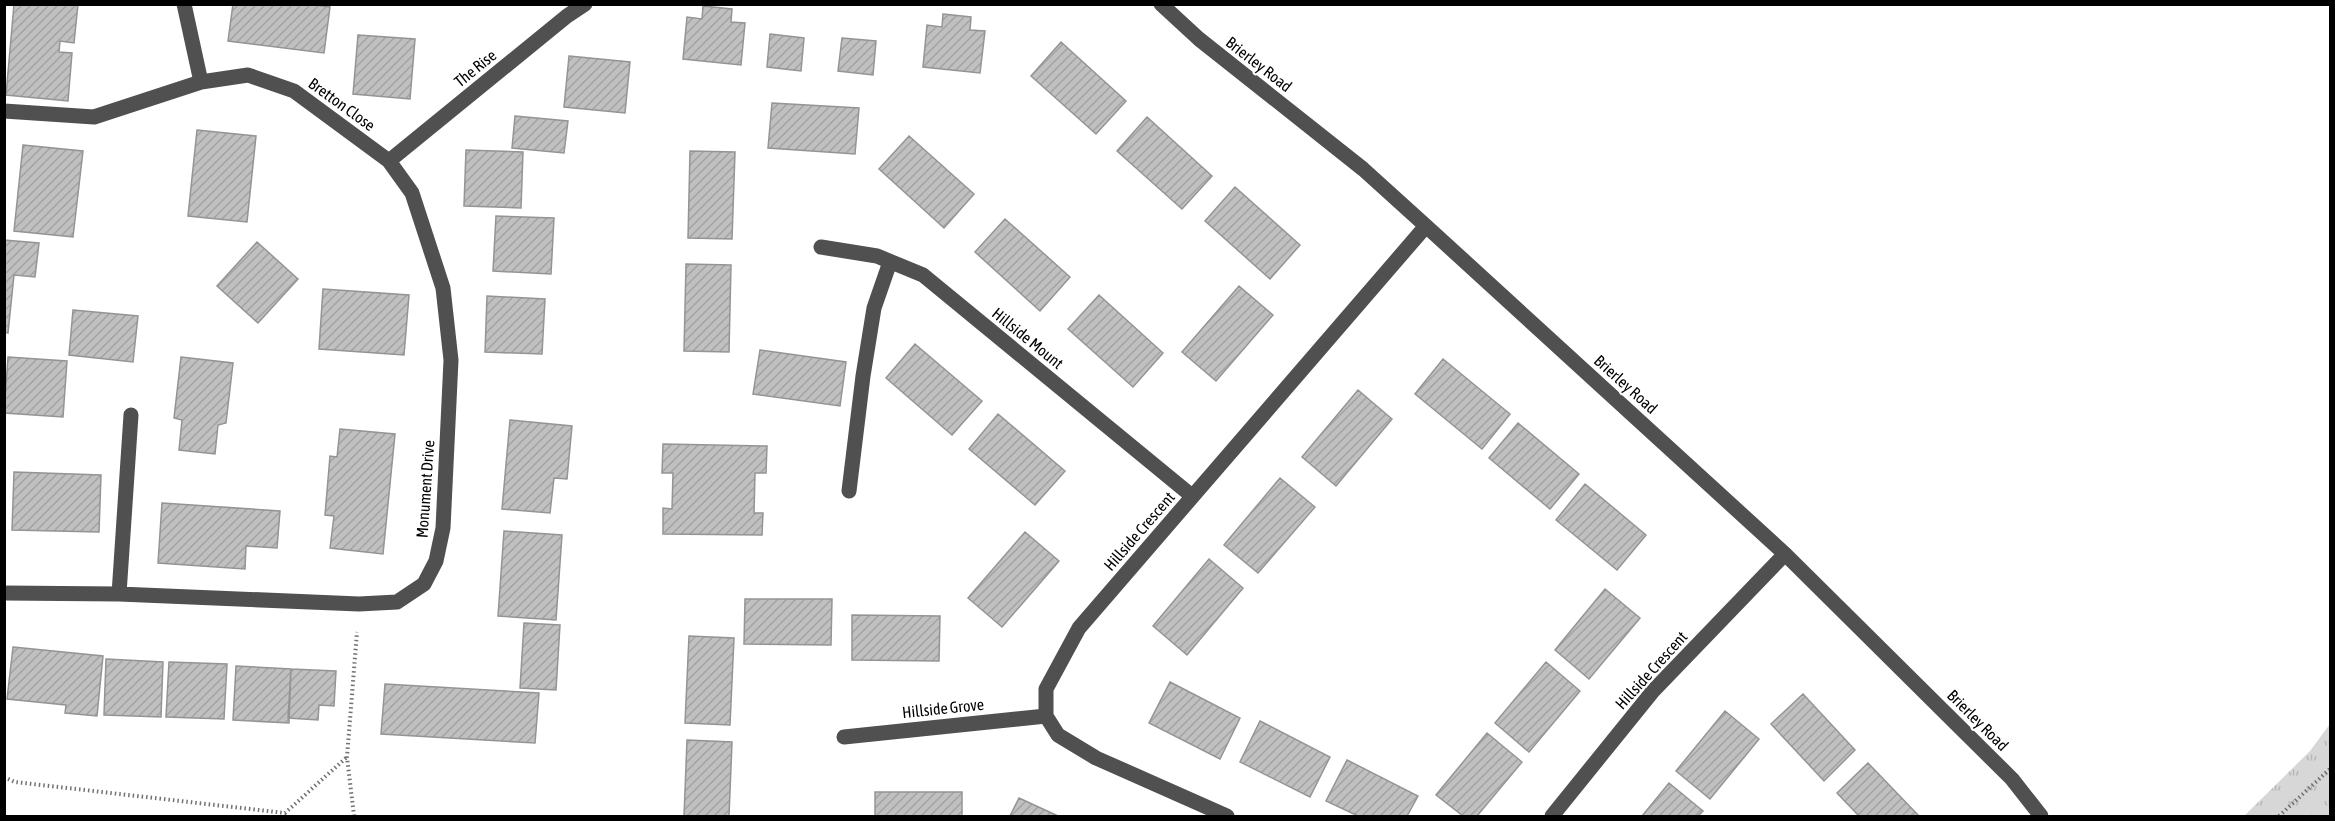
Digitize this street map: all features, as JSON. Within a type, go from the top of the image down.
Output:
[{"type":"street","points":[[184,4],[201,82]]},
{"type":"street","name":"The Rise","points":[[389,161],[567,16],[585,4]]},
{"type":"street","name":"Brierley Road","points":[[1161,4],[1199,39],[1363,169],[1785,554],[2012,779],[2041,816]]},
{"type":"street","name":"Bretton Close","points":[[4,111],[94,117],[201,82],[248,75],[294,92],[389,161]]},
{"type":"street","name":"Monument Drive","points":[[4,593],[119,594],[359,604],[398,602],[424,584],[436,561],[443,528],[451,360],[443,288],[412,193],[389,161]]},
{"type":"street","name":"Hillside Crescent","points":[[1046,716],[1046,689],[1080,628],[1426,225]]},
{"type":"street","name":"Hillside Mount","points":[[821,247],[877,256],[923,275],[1192,496]]},
{"type":"street","points":[[849,491],[874,308],[890,262]]},
{"type":"street","points":[[119,594],[131,415]]},
{"type":"street","name":"Hillside Crescent","points":[[1552,816],[1653,691],[1785,554]]},
{"type":"street","points":[[1046,716],[1058,735],[1095,758],[1227,816]]},
{"type":"street","name":"Hillside Grove","points":[[844,736],[1046,716]]},
{"type":"path","points":[[354,816],[347,757],[359,604]]},
{"type":"path","points":[[4,777],[15,782],[285,813],[347,757]]},
{"type":"path","points":[[2279,816],[2331,769]]},
{"type":"green space","points":[[2330,724],[2330,816],[2244,816],[2310,751]]},
{"type":"building","points":[[14,4],[78,4],[74,43],[60,41],[59,52],[72,53],[68,101],[6,95]]},
{"type":"building","points":[[233,4],[309,4],[330,7],[324,53],[228,41]]},
{"type":"building","points":[[703,6],[732,9],[731,22],[745,23],[741,65],[683,59],[687,17],[702,19]]},
{"type":"building","points":[[943,14],[971,17],[970,30],[985,31],[980,73],[923,67],[927,25],[942,27]]},
{"type":"building","points":[[770,34],[804,38],[801,71],[767,67]]},
{"type":"building","points":[[358,35],[415,39],[410,99],[353,94]]},
{"type":"building","points":[[842,38],[876,41],[873,75],[838,71]]},
{"type":"building","points":[[1061,42],[1126,101],[1096,134],[1031,76]]},
{"type":"building","points":[[569,56],[630,62],[625,113],[564,107]]},
{"type":"building","points":[[772,103],[859,108],[855,154],[768,148]]},
{"type":"building","points":[[515,116],[568,121],[564,153],[512,148]]},
{"type":"building","points":[[1147,117],[1212,176],[1182,209],[1117,151]]},
{"type":"building","points":[[197,130],[256,136],[247,222],[188,216]]},
{"type":"building","points":[[909,136],[974,194],[944,228],[879,169]]},
{"type":"building","points":[[23,145],[83,151],[73,237],[14,231]]},
{"type":"building","points":[[466,150],[523,152],[521,208],[464,206]]},
{"type":"building","points":[[690,151],[735,152],[732,239],[688,238]]},
{"type":"building","points":[[1235,187],[1300,245],[1270,279],[1205,221]]},
{"type":"building","points":[[496,216],[554,218],[551,274],[493,271]]},
{"type":"building","points":[[1005,219],[1070,277],[1040,311],[975,252]]},
{"type":"building","points":[[4,240],[39,243],[35,277],[14,275],[8,333],[4,332]]},
{"type":"building","points":[[257,242],[298,279],[258,323],[217,286]]},
{"type":"building","points":[[686,264],[731,265],[729,352],[684,351]]},
{"type":"building","points":[[1239,286],[1273,315],[1216,381],[1182,352]]},
{"type":"building","points":[[323,289],[409,295],[404,355],[319,349]]},
{"type":"building","points":[[1099,295],[1163,353],[1133,387],[1068,329]]},
{"type":"building","points":[[487,296],[545,299],[542,354],[485,352]]},
{"type":"building","points":[[73,310],[138,316],[133,362],[69,355]]},
{"type":"building","points":[[915,344],[982,401],[952,435],[886,378]]},
{"type":"building","points":[[760,350],[846,362],[840,406],[753,394]]},
{"type":"building","points":[[8,357],[67,361],[63,417],[4,413]]},
{"type":"building","points":[[181,357],[233,363],[226,423],[218,425],[215,454],[179,450],[182,420],[174,418]]},
{"type":"building","points":[[1443,359],[1510,414],[1482,449],[1415,394]]},
{"type":"building","points":[[1358,390],[1392,419],[1336,486],[1302,457]]},
{"type":"building","points":[[998,414],[1065,471],[1035,505],[969,449]]},
{"type":"building","points":[[510,420],[572,426],[567,479],[554,478],[550,513],[502,509]]},
{"type":"building","points":[[1518,423],[1579,474],[1550,509],[1489,458]]},
{"type":"building","points":[[340,429],[395,434],[383,554],[330,548],[334,516],[325,515],[330,456],[337,457]]},
{"type":"building","points":[[663,444],[767,446],[766,473],[755,473],[754,513],[763,513],[762,535],[663,534],[663,508],[672,509],[673,473],[662,473]]},
{"type":"building","points":[[14,472],[101,475],[99,532],[12,530]]},
{"type":"building","points":[[1280,478],[1315,507],[1258,573],[1224,545]]},
{"type":"building","points":[[1585,484],[1646,535],[1617,570],[1556,520]]},
{"type":"building","points":[[162,503],[280,511],[277,548],[246,546],[245,569],[158,563]]},
{"type":"building","points":[[504,531],[562,535],[556,620],[498,616]]},
{"type":"building","points":[[1025,532],[1059,561],[1002,627],[968,598]]},
{"type":"building","points":[[1209,559],[1243,588],[1187,655],[1153,626]]},
{"type":"building","points":[[1605,589],[1640,618],[1589,679],[1555,650]]},
{"type":"building","points":[[745,599],[832,599],[831,645],[744,644]]},
{"type":"building","points":[[852,615],[940,616],[939,661],[852,660]]},
{"type":"building","points":[[524,623],[560,625],[556,690],[520,688]]},
{"type":"building","points":[[689,636],[734,638],[730,725],[685,723]]},
{"type":"building","points":[[13,647],[103,656],[97,716],[65,713],[66,705],[7,699]]},
{"type":"building","points":[[106,659],[163,662],[161,717],[104,715]]},
{"type":"building","points":[[169,662],[227,664],[224,719],[166,717]]},
{"type":"building","points":[[1546,662],[1580,691],[1529,752],[1495,723]]},
{"type":"building","points":[[236,666],[291,669],[289,723],[233,720]]},
{"type":"building","points":[[291,669],[336,671],[334,706],[319,705],[318,720],[288,718]]},
{"type":"building","points":[[1170,682],[1240,718],[1220,759],[1149,723]]},
{"type":"building","points":[[385,684],[539,693],[535,743],[381,734]]},
{"type":"building","points":[[1803,694],[1855,750],[1824,781],[1771,724]]},
{"type":"building","points":[[1725,711],[1759,739],[1710,799],[1676,771]]},
{"type":"building","points":[[1260,721],[1330,757],[1310,797],[1240,762]]},
{"type":"building","points":[[1487,733],[1522,762],[1477,816],[1463,816],[1436,795]]},
{"type":"building","points":[[687,740],[732,742],[729,816],[684,816]]},
{"type":"building","points":[[1347,760],[1418,796],[1407,816],[1358,816],[1326,801]]},
{"type":"building","points":[[1868,763],[1919,816],[1859,816],[1837,793]]},
{"type":"building","points":[[1669,783],[1703,811],[1698,816],[1642,816]]},
{"type":"building","points":[[875,792],[962,792],[962,816],[875,816]]},
{"type":"building","points":[[1019,798],[1058,816],[1010,816]]}]
